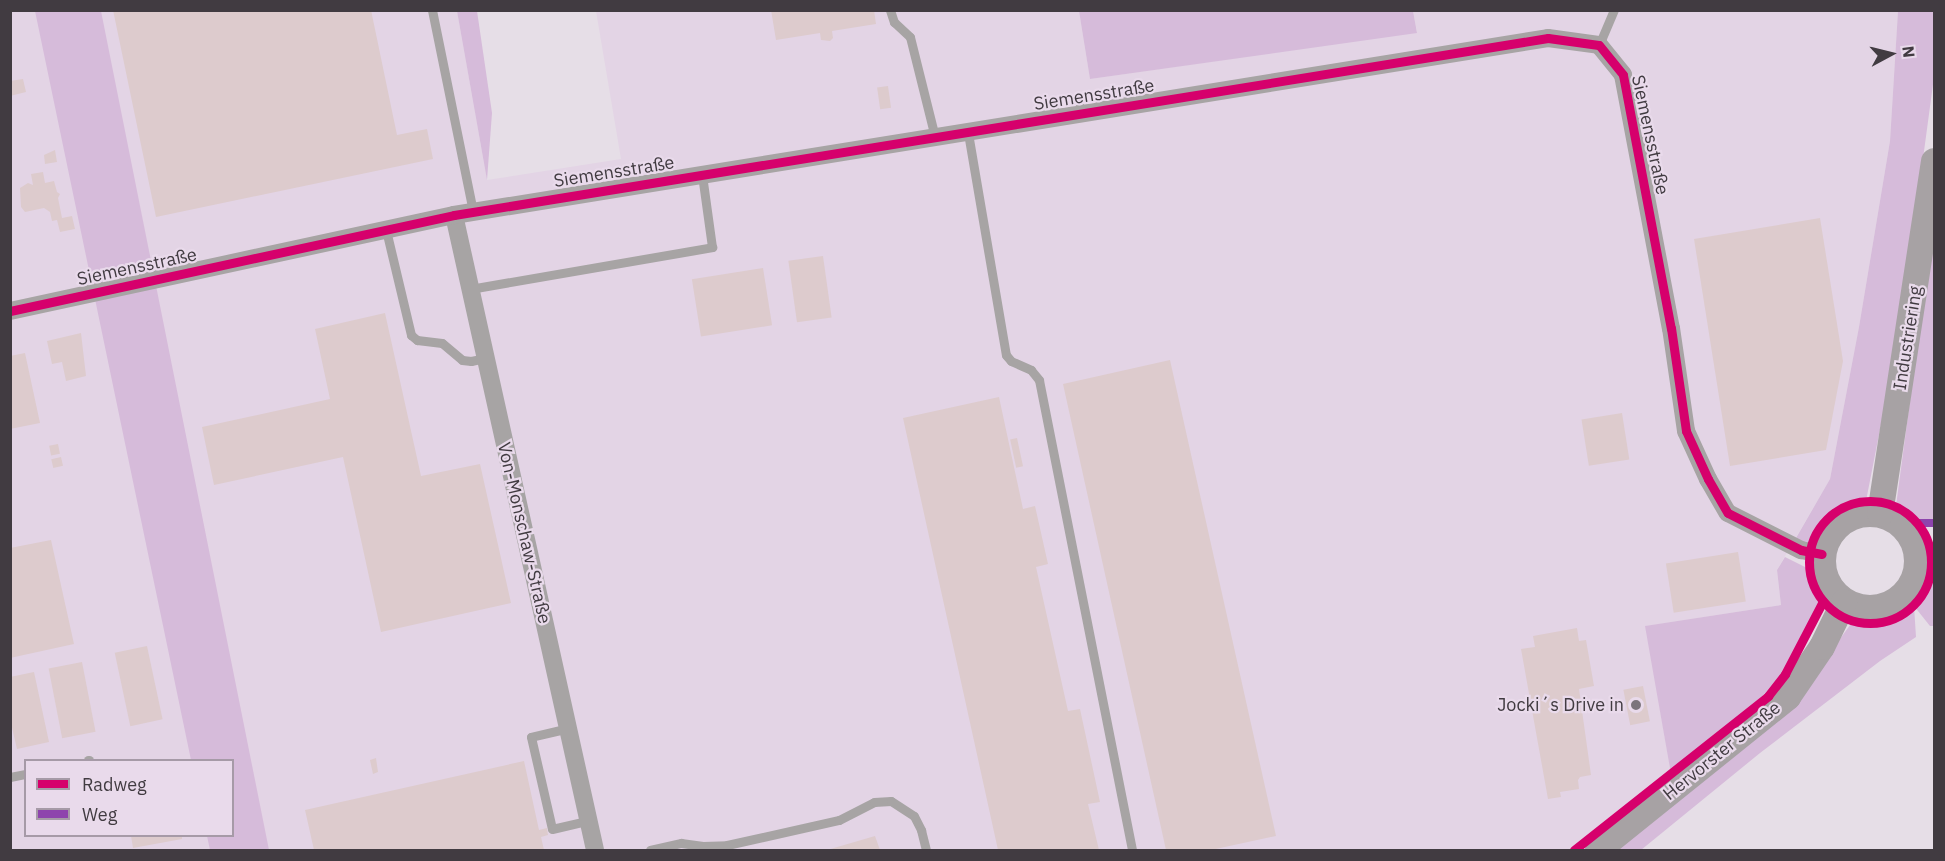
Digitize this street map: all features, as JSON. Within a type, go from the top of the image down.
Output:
[{"type":"street","name":"Siemensstraße","points":[[10,311],[454,215],[1548,38],[1599,45],[1623,75],[1671,328],[1686,431],[1708,479],[1728,513],[1801,550],[1822,554]]},
{"type":"street","name":"Industriering","points":[[1880,514],[1935,162]]},
{"type":"street","name":"Von-Monschaw-Straße","points":[[454,215],[595,850]]},
{"type":"street","points":[[1880,514],[1903,526],[1925,543],[1916,577],[1899,600],[1872,610],[1844,602],[1826,581],[1822,554],[1832,530],[1846,520],[1854,515],[1880,514]]},
{"type":"street","name":"Hervorster Straße","points":[[1598,850],[1788,697],[1822,647],[1844,602]]},
{"type":"lane","points":[[432,10],[472,212]]},
{"type":"lane","points":[[890,10],[894,22],[910,37],[935,137]]},
{"type":"lane","points":[[1599,45],[1614,10]]},
{"type":"lane","points":[[968,133],[1006,355],[1011,361],[1031,370],[1039,380],[1132,850]]},
{"type":"lane","points":[[470,290],[712,247],[702,175]]},
{"type":"lane","points":[[386,230],[411,335],[417,340],[442,342],[462,360],[485,358]]},
{"type":"lane","points":[[569,728],[531,737],[552,829],[588,821]]},
{"type":"lane","points":[[650,850],[681,843],[703,846],[727,845],[839,820],[874,802],[891,801],[914,816],[921,830],[926,850]]},
{"type":"shaded area","points":[[10,11],[457,11],[487,180],[621,159],[596,11],[1079,11],[1090,79],[1417,32],[1413,11],[1898,11],[1890,141],[1859,327],[1830,479],[1777,570],[1781,605],[1646,626],[1671,774],[1574,850],[11,850]]},
{"type":"shaded area","points":[[35,11],[101,11],[269,850],[210,850],[207,837],[234,837],[234,759],[191,759]]},
{"type":"shaded area","points":[[457,11],[477,11],[492,113],[487,180]]},
{"type":"shaded area","points":[[1079,11],[1413,11],[1417,33],[1090,79]]},
{"type":"shaded area","points":[[1898,11],[1934,11],[1934,77],[1901,322],[1866,501],[1844,506],[1828,517],[1816,533],[1810,552],[1792,545],[1830,479],[1859,327],[1890,141]]},
{"type":"shaded area","points":[[1934,220],[1933,524],[1918,523],[1896,506]]},
{"type":"shaded area","points":[[1785,557],[1809,569],[1814,586],[1823,601],[1807,635],[1785,674],[1768,696],[1671,774],[1645,626],[1781,605],[1777,570]]},
{"type":"shaded area","points":[[1934,560],[1934,626],[1930,626],[1914,606],[1916,637],[1880,661],[1760,753],[1641,850],[1607,850],[1821,665],[1853,621],[1870,623],[1886,621],[1901,615],[1914,605],[1924,592]]},
{"type":"building","points":[[113,10],[371,10],[397,135],[427,129],[433,159],[156,217]]},
{"type":"building","points":[[771,10],[874,10],[876,24],[832,31],[833,38],[830,41],[821,40],[820,33],[776,40]]},
{"type":"building","points":[[23,79],[26,92],[10,96],[10,81]]},
{"type":"building","points":[[888,86],[891,108],[880,109],[877,88]]},
{"type":"building","points":[[55,150],[57,162],[45,164],[44,155]]},
{"type":"building","points":[[43,172],[45,183],[54,181],[57,192],[60,194],[58,198],[62,218],[72,216],[75,229],[60,232],[57,220],[52,221],[50,212],[44,208],[25,212],[21,207],[20,188],[28,183],[33,185],[31,174]]},
{"type":"building","points":[[1820,218],[1843,361],[1826,450],[1730,466],[1694,239]]},
{"type":"building","points":[[823,256],[832,317],[797,322],[788,261]]},
{"type":"building","points":[[763,268],[772,325],[701,337],[692,279]]},
{"type":"building","points":[[385,313],[421,476],[480,464],[511,603],[381,632],[343,457],[214,485],[202,427],[330,399],[315,329]]},
{"type":"building","points":[[81,333],[86,376],[66,381],[62,362],[52,364],[47,341]]},
{"type":"building","points":[[25,353],[40,423],[10,429],[10,356]]},
{"type":"building","points":[[1170,360],[1276,836],[1211,850],[1166,850],[1063,384]]},
{"type":"building","points":[[999,397],[1023,509],[1035,506],[1048,564],[1036,567],[1068,711],[1080,709],[1100,802],[1088,804],[1099,850],[998,850],[903,418]]},
{"type":"building","points":[[1622,413],[1629,459],[1589,466],[1582,419]]},
{"type":"building","points":[[1017,438],[1023,466],[1016,468],[1010,439]]},
{"type":"building","points":[[58,444],[60,454],[51,456],[49,446]]},
{"type":"building","points":[[61,457],[63,466],[53,468],[51,459]]},
{"type":"building","points":[[51,540],[74,644],[10,658],[10,548]]},
{"type":"building","points":[[1738,552],[1746,601],[1674,613],[1666,563]]},
{"type":"building","points":[[1577,628],[1579,641],[1586,640],[1594,686],[1579,689],[1591,775],[1580,777],[1579,789],[1560,792],[1561,797],[1548,799],[1521,649],[1535,647],[1533,636]]},
{"type":"building","points":[[147,646],[163,719],[130,726],[115,653]]},
{"type":"building","points":[[82,662],[96,732],[62,738],[49,668]]},
{"type":"building","points":[[34,672],[49,742],[17,749],[10,719],[10,677]]},
{"type":"building","name":"Jocki´s Drive in","points":[[1643,686],[1650,721],[1630,725],[1623,690]]},
{"type":"building","points":[[376,758],[378,772],[373,774],[370,760]]},
{"type":"building","points":[[524,761],[539,830],[547,828],[548,835],[541,837],[544,850],[314,850],[305,810]]},
{"type":"building","points":[[875,836],[880,850],[827,850]]},
{"type":"building","points":[[131,837],[182,837],[182,839],[133,848]]},
{"type":"marked path","points":[[1918,523],[1934,523]]},
{"type":"cycle path","points":[[10,311],[454,215],[1548,38],[1599,45],[1623,75],[1671,328],[1686,431],[1708,479],[1728,513],[1801,550],[1822,554]]},
{"type":"cycle path","points":[[1870,501],[1893,505],[1913,519],[1927,539],[1931,562],[1927,585],[1913,605],[1893,619],[1870,623],[1847,619],[1827,605],[1813,585],[1809,562],[1813,539],[1827,519],[1847,505],[1870,501]]},
{"type":"cycle path","points":[[1574,850],[1768,696],[1785,674],[1823,601]]},
{"type":"place","name":"Jocki´s Drive in","points":[[1636,705]]}]
